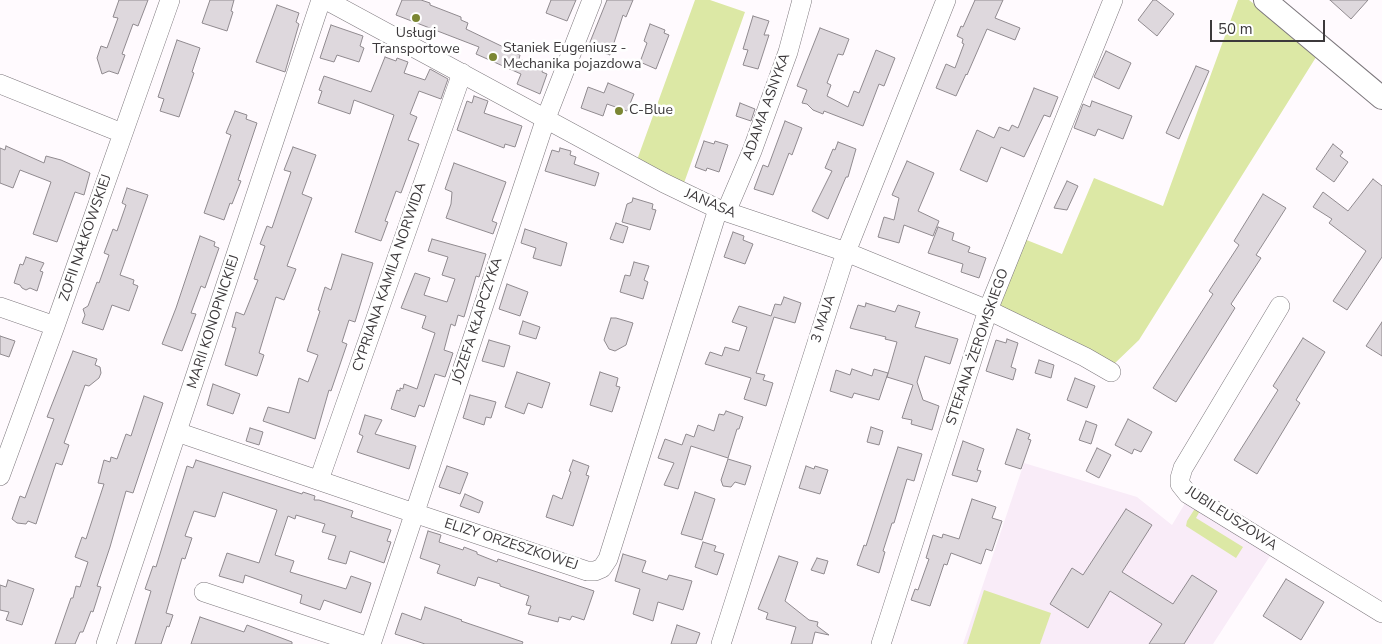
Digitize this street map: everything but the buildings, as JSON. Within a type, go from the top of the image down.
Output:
[{"type":"street","name":"ZOFII NAŁKOWSKIEJ","points":[[0,476],[170,0]]},
{"type":"street","name":"MARII KONOPNICKIEJ","points":[[106,644],[321,0]]},
{"type":"street","name":"JANASA","points":[[326,0],[664,183],[722,211],[846,252],[988,310],[1085,357],[1111,372]]},
{"type":"street","name":"JÓZEFA KŁAPCZYKA","points":[[371,644],[546,118],[592,0]]},
{"type":"street","name":"ADAMA ASNYKA","points":[[722,211],[752,151],[788,52],[802,0]]},
{"type":"street","name":"3 MAJA","points":[[721,644],[846,252],[946,0]]},
{"type":"street","name":"STEFANA ŻEROMSKIEGO","points":[[881,644],[988,310],[1113,0]]},
{"type":"street","points":[[1265,0],[1382,98]]},
{"type":"street","name":"CYPRIANA KAMILA NORWIDA","points":[[318,480],[462,73]]},
{"type":"street","points":[[0,84],[122,133]]},
{"type":"street","name":"ELIZY ORZESZKOWEJ","points":[[177,432],[414,514],[587,570],[602,568],[608,559],[722,211]]},
{"type":"street","name":"JUBILEUSZOWA","points":[[1280,306],[1183,468],[1180,484],[1188,494],[1382,613]]},
{"type":"street","points":[[0,307],[55,326]]},
{"type":"street","points":[[204,592],[360,644]]},
{"type":"shaded area","points":[[1024,463],[1137,497],[1172,525],[1187,500],[1272,553],[1213,644],[963,644]]},
{"type":"green space","points":[[695,0],[710,0],[745,12],[684,183],[637,160]]},
{"type":"green space","points":[[1238,0],[1249,0],[1318,54],[1139,340],[1113,365],[995,307],[1024,239],[1062,254],[1094,178],[1163,206]]},
{"type":"green space","points":[[1201,509],[1196,518],[1243,547],[1236,558],[1186,526],[1194,510]]},
{"type":"green space","points":[[984,590],[1051,613],[1040,644],[967,644]]},
{"type":"place","name":"Usługi Transportowe","points":[[416,18]]},
{"type":"place","name":"Staniek Eugeniusz - Mechanika pojazdowa","points":[[493,57]]},
{"type":"place","name":"C-Blue","points":[[619,111]]}]
